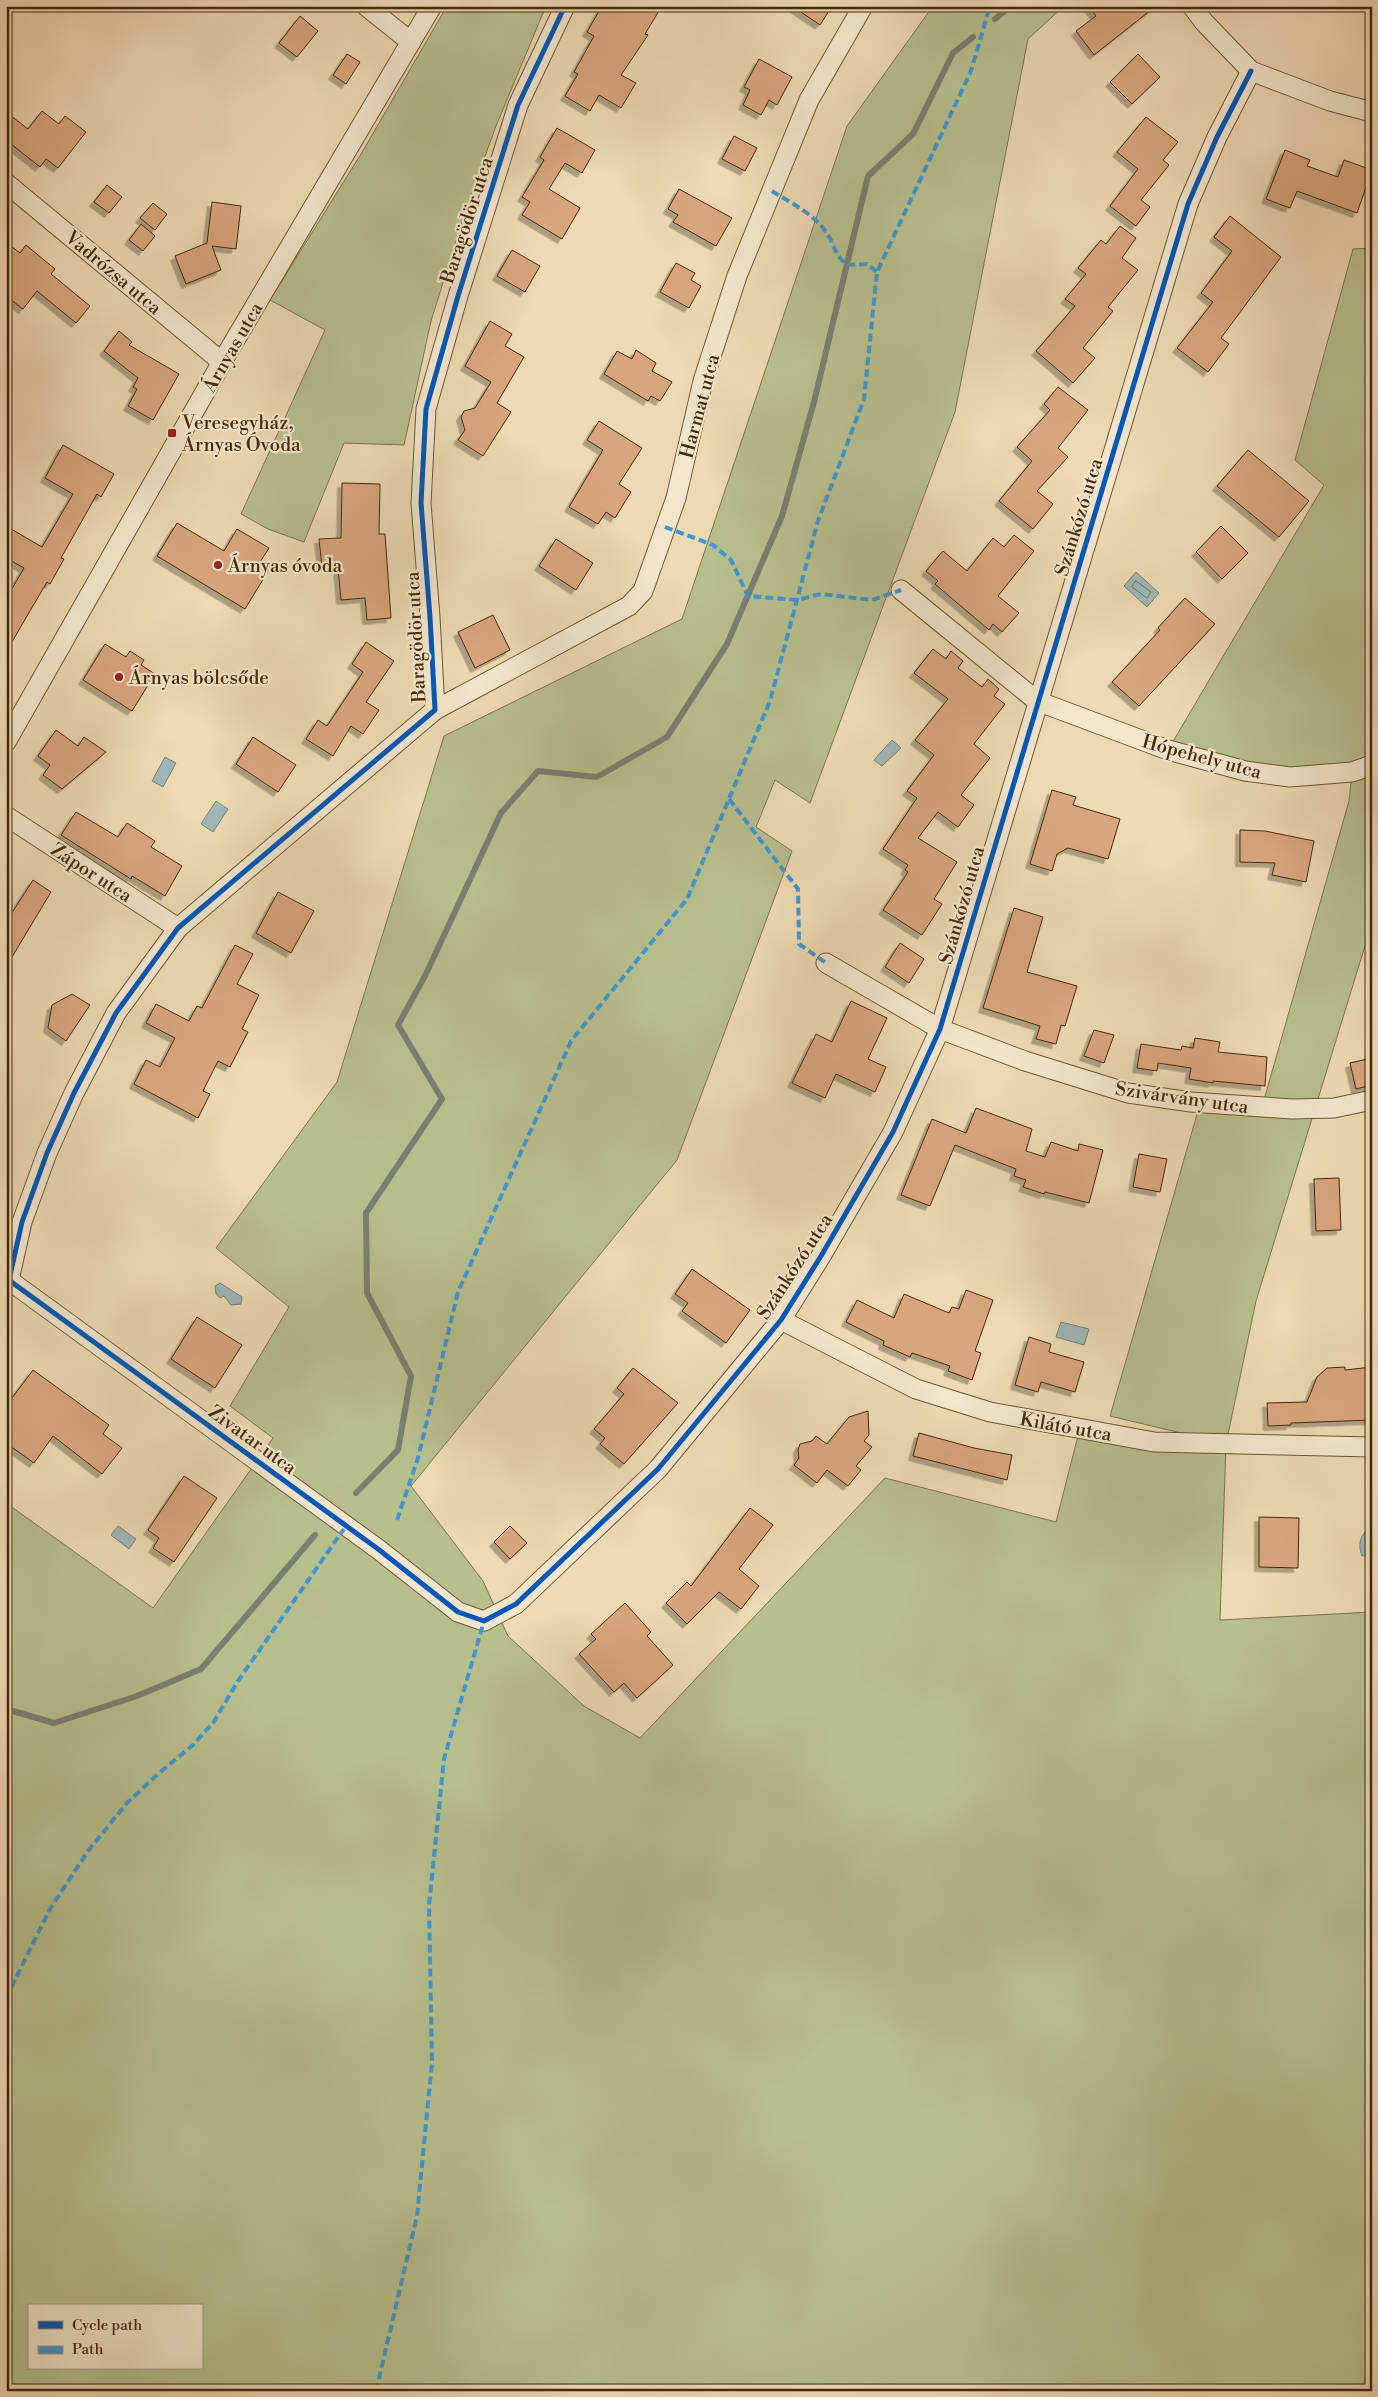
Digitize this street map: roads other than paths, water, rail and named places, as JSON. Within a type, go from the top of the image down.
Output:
[{"type":"street","points":[[366,6],[411,42]]},
{"type":"street","name":"Árnyas utca","points":[[6,742],[222,362],[432,6]]},
{"type":"street","name":"Baragödör utca","points":[[8,1279],[22,1222],[48,1153],[74,1093],[116,1014],[178,928],[435,710],[421,503],[426,409],[458,296],[518,105],[565,6]]},
{"type":"street","name":"Harmat utca","points":[[435,710],[629,606],[643,591],[676,498],[703,381],[737,276],[809,100],[863,6]]},
{"type":"street","points":[[1192,6],[1204,22],[1251,71],[1330,101],[1372,112]]},
{"type":"street","name":"Szánkózó utca","points":[[484,1621],[516,1604],[658,1469],[781,1320],[821,1256],[893,1132],[940,1029],[1037,701],[1188,204],[1217,136],[1251,71]]},
{"type":"street","name":"Vadrózsa utca","points":[[6,183],[222,362]]},
{"type":"street","points":[[901,590],[1037,701]]},
{"type":"street","name":"Hópehely utca","points":[[1037,701],[1168,750],[1245,771],[1290,777],[1352,772],[1372,765]]},
{"type":"street","name":"Zápor utca","points":[[6,816],[178,928]]},
{"type":"street","points":[[826,963],[940,1029]]},
{"type":"street","name":"Szivárvány utca","points":[[940,1029],[1025,1060],[1128,1093],[1192,1102],[1269,1108],[1334,1108],[1372,1100]]},
{"type":"street","name":"Zivatar utca","points":[[8,1279],[378,1549],[458,1612],[484,1621]]},
{"type":"street","name":"Kilátó utca","points":[[781,1320],[916,1389],[990,1412],[1154,1442],[1372,1447]]},
{"type":"water","points":[[1136,572],[1159,593],[1147,607],[1124,586]]},
{"type":"water","points":[[892,740],[901,748],[882,766],[874,760]]},
{"type":"water","points":[[165,757],[176,763],[163,787],[152,781]]},
{"type":"water","points":[[216,801],[228,809],[213,832],[201,824]]},
{"type":"water","points":[[220,1283],[242,1297],[241,1304],[231,1305],[224,1296],[220,1298],[216,1294],[215,1286]]},
{"type":"water","points":[[1061,1322],[1089,1329],[1084,1345],[1056,1337]]},
{"type":"water","points":[[118,1526],[136,1539],[129,1549],[111,1535]]},
{"type":"water","points":[[1372,1526],[1372,1554],[1362,1556],[1361,1539]]},
{"type":"waterway","points":[[995,19],[1011,6]]},
{"type":"waterway","points":[[356,1493],[398,1450],[411,1376],[367,1293],[366,1213],[442,1099],[398,1025],[425,976],[501,813],[538,771],[597,777],[667,737],[727,644],[782,516],[814,402],[868,176],[913,134],[953,53],[973,37]]},
{"type":"waterway","points":[[6,1709],[54,1723],[137,1696],[201,1669],[315,1535]]},
{"type":"place","name":"Veresegyház, Árnyas Óvoda","points":[[172,433]]},
{"type":"place","name":"Árnyas óvoda","points":[[218,565]]},
{"type":"place","name":"Árnyas bölcsőde","points":[[119,677]]}]
